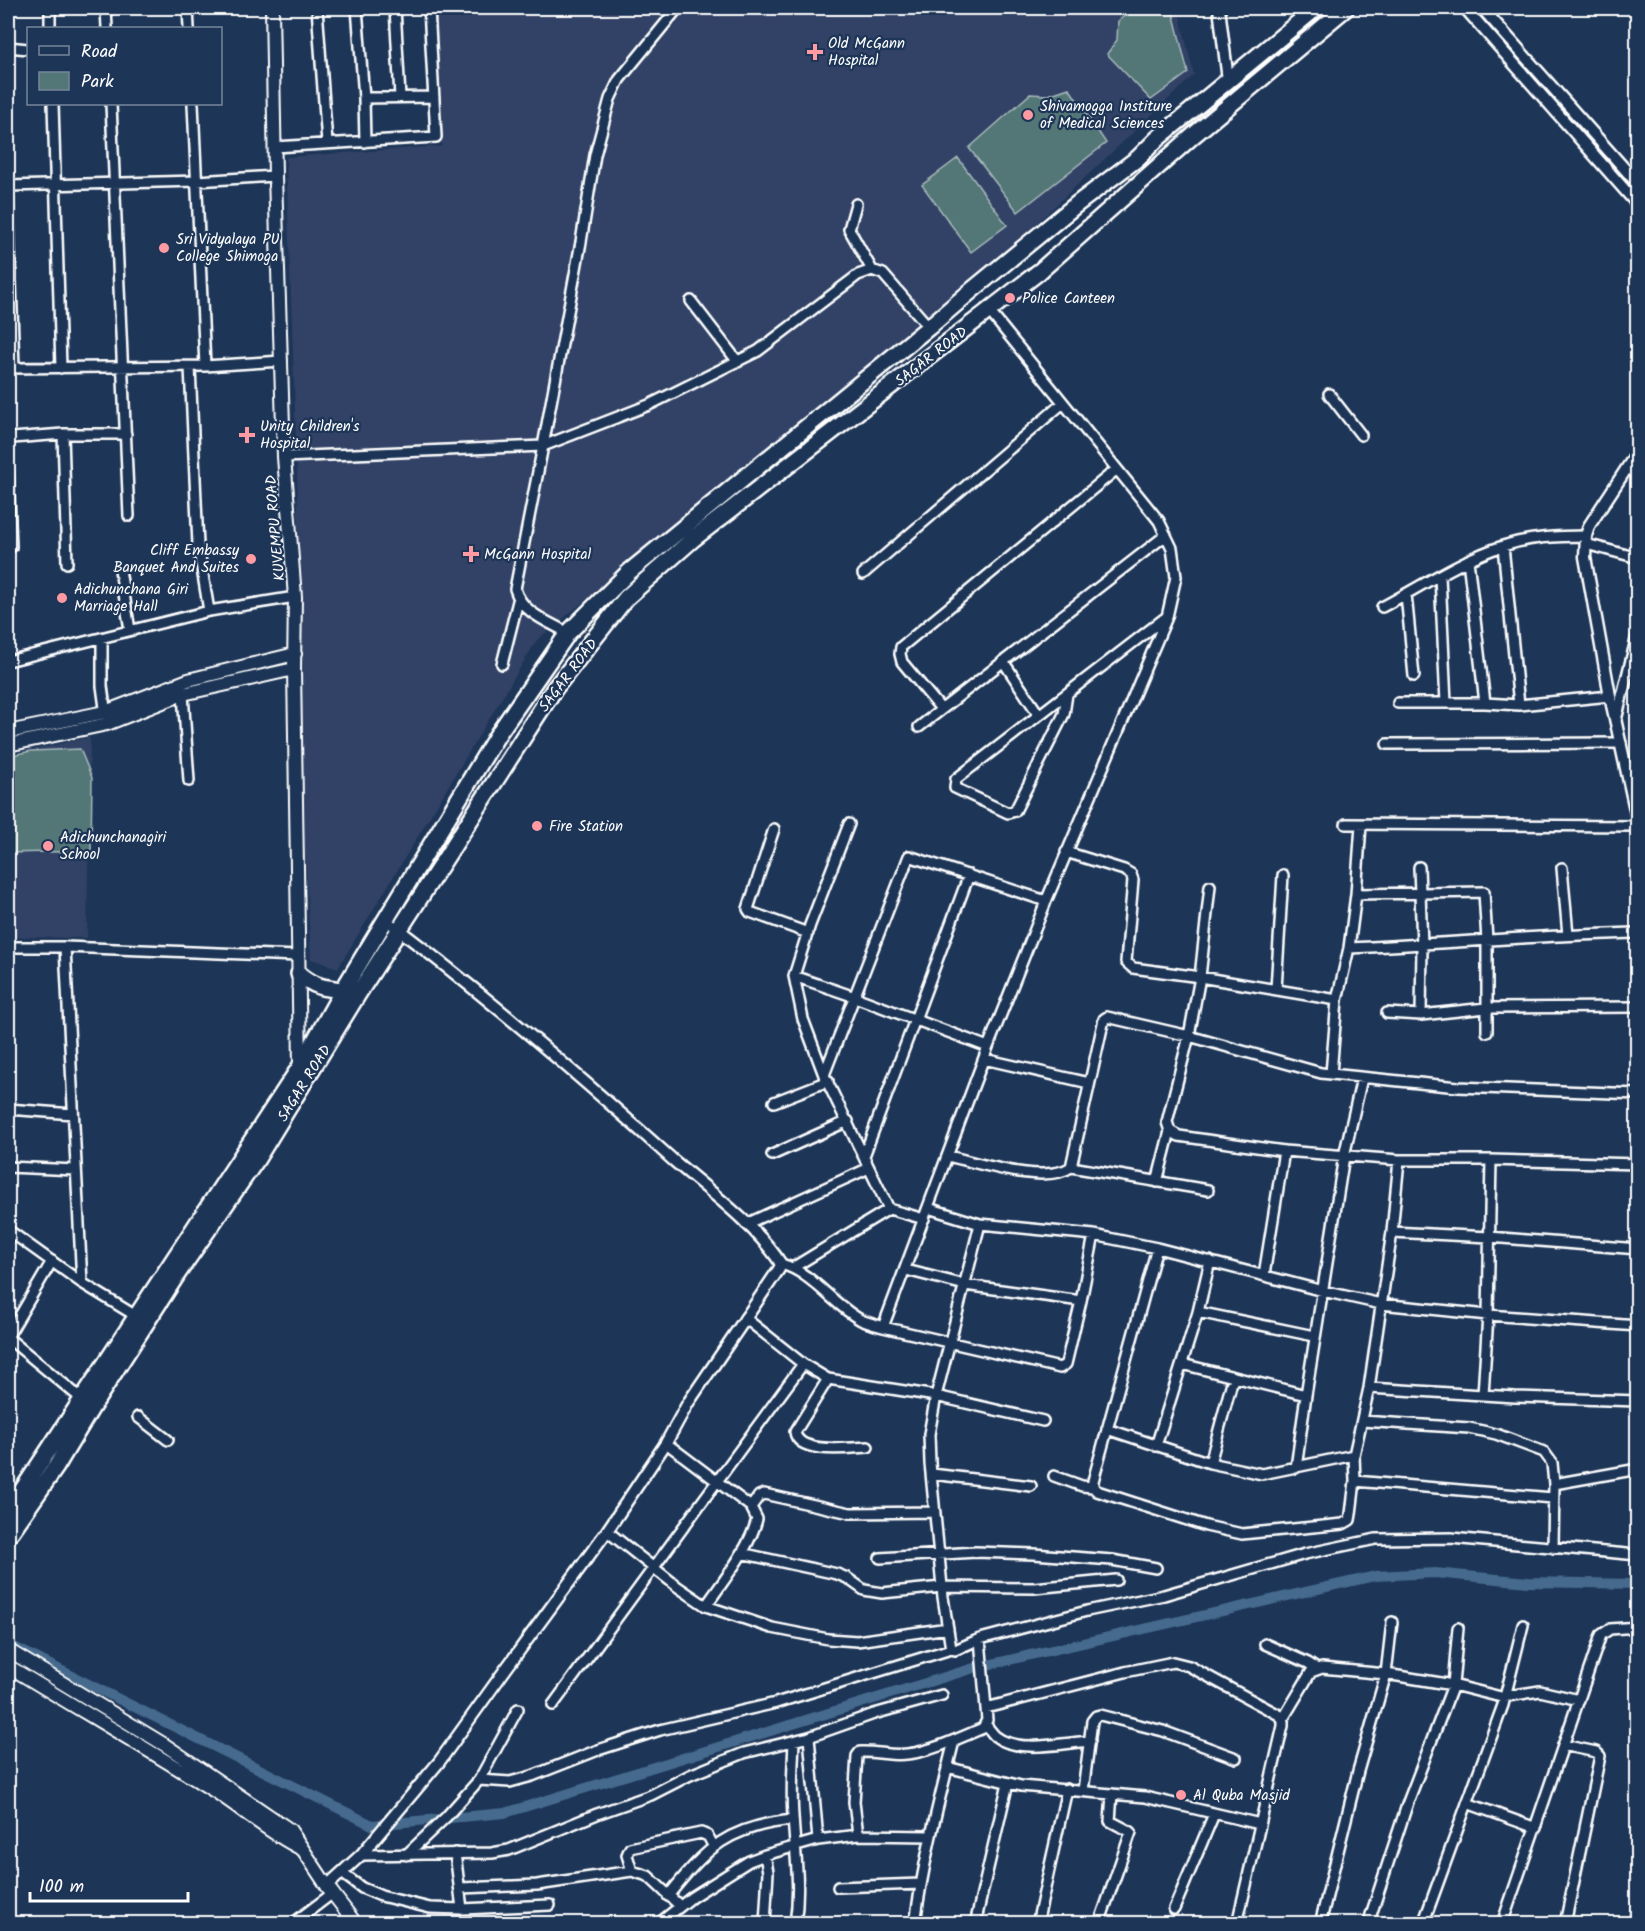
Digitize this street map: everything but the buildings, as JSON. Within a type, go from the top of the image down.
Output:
[{"type":"highway","name":"SAGAR ROAD","points":[[10,1503],[83,1400],[300,1067],[343,990],[498,734],[568,633],[629,572],[980,283],[1138,158],[1157,139],[1317,8]]},
{"type":"highway","name":"SAGAR ROAD","points":[[8,1536],[56,1467],[178,1273],[255,1162],[399,930],[555,688],[626,598],[693,539],[1040,271],[1195,134],[1346,8]]},
{"type":"highway","points":[[299,974],[319,988],[343,990]]},
{"type":"main road","name":"KUVEMPU ROAD","points":[[272,8],[284,457],[295,597],[298,956],[302,1086]]},
{"type":"main road","points":[[8,732],[106,718],[188,680],[295,654]]},
{"type":"main road","points":[[8,745],[183,694],[294,669]]},
{"type":"main road","points":[[8,1650],[165,1745],[290,1830],[330,1890],[356,1923]]},
{"type":"main road","points":[[8,1666],[225,1798],[282,1839],[301,1848]]},
{"type":"street","points":[[50,8],[50,27]]},
{"type":"street","points":[[106,8],[108,27]]},
{"type":"street","points":[[188,8],[189,27]]},
{"type":"street","points":[[317,8],[327,143]]},
{"type":"street","points":[[357,8],[365,142]]},
{"type":"street","points":[[395,8],[400,97]]},
{"type":"street","points":[[274,147],[436,136],[429,8]]},
{"type":"street","points":[[502,664],[518,601],[515,589],[581,242],[595,155],[610,99],[619,80],[678,8]]},
{"type":"street","points":[[1219,8],[1228,80]]},
{"type":"street","points":[[1465,8],[1638,205]]},
{"type":"street","points":[[1482,8],[1638,184]]},
{"type":"street","points":[[8,47],[27,49]]},
{"type":"street","points":[[364,98],[434,97]]},
{"type":"street","points":[[53,105],[61,368]]},
{"type":"street","points":[[111,105],[129,516]]},
{"type":"street","points":[[193,105],[205,366]]},
{"type":"street","points":[[275,176],[8,189],[11,368],[205,366],[282,361]]},
{"type":"street","points":[[855,204],[849,229],[872,270]]},
{"type":"street","points":[[284,457],[543,446],[650,405],[738,362],[758,351],[858,275],[872,270],[883,274],[929,327]]},
{"type":"street","points":[[691,301],[738,362]]},
{"type":"street","points":[[883,1328],[988,1047],[1066,852],[1167,617],[1176,577],[1172,548],[1159,521],[989,311]]},
{"type":"street","points":[[190,366],[198,545],[209,611]]},
{"type":"street","points":[[1329,394],[1361,435]]},
{"type":"street","points":[[862,574],[1063,403]]},
{"type":"street","points":[[8,442],[12,438],[63,434],[126,434]]},
{"type":"street","points":[[63,434],[67,563]]},
{"type":"street","points":[[1346,824],[1638,825],[1610,696],[1585,557],[1589,526],[1638,451]]},
{"type":"street","points":[[8,469],[11,547]]},
{"type":"street","points":[[942,709],[902,662],[901,647],[1117,469]]},
{"type":"street","points":[[919,727],[1166,535]]},
{"type":"street","points":[[1382,607],[1468,561],[1503,546],[1538,538],[1586,540],[1638,558]]},
{"type":"street","points":[[1503,546],[1519,705]]},
{"type":"street","points":[[1468,561],[1485,703]]},
{"type":"street","points":[[120,570],[130,630]]},
{"type":"street","points":[[1440,576],[1446,704]]},
{"type":"street","points":[[1406,594],[1414,676]]},
{"type":"street","points":[[8,661],[209,611],[295,597]]},
{"type":"street","points":[[518,601],[528,611],[568,633]]},
{"type":"street","points":[[1068,693],[1064,714],[1015,811],[1008,813],[955,788],[956,780],[1039,715],[1167,617]]},
{"type":"street","points":[[1616,721],[1638,632]]},
{"type":"street","points":[[102,638],[102,686],[106,718]]},
{"type":"street","points":[[1003,661],[1039,715]]},
{"type":"street","points":[[183,694],[189,781]]},
{"type":"street","points":[[1398,703],[1519,705],[1610,696]]},
{"type":"street","points":[[1387,744],[1621,742]]},
{"type":"street","points":[[849,824],[794,976],[802,1019],[826,1078],[889,1209]]},
{"type":"street","points":[[1331,1074],[1337,999],[1349,948],[1356,894],[1361,825]]},
{"type":"street","points":[[774,829],[748,909],[750,912],[808,933]]},
{"type":"street","points":[[1066,852],[1131,874],[1133,880],[1126,962],[1132,969],[1200,977],[1337,999]]},
{"type":"street","points":[[774,1102],[826,1078],[909,856],[1046,902]]},
{"type":"street","points":[[1419,867],[1422,945],[1421,1015]]},
{"type":"street","points":[[1562,868],[1568,935]]},
{"type":"street","points":[[864,1156],[969,875]]},
{"type":"street","points":[[1276,989],[1283,875]]},
{"type":"street","points":[[1157,1182],[1170,1131],[1167,1122],[1189,1036],[1200,977],[1210,886]]},
{"type":"street","points":[[1356,894],[1484,892],[1487,941],[1486,1032]]},
{"type":"street","points":[[387,920],[596,1091],[746,1224],[781,1264],[794,1268],[862,1320],[883,1328],[1060,1368],[1066,1364],[1094,1235]]},
{"type":"street","points":[[1349,948],[1638,933]]},
{"type":"street","points":[[8,947],[298,956]]},
{"type":"street","points":[[65,947],[82,1283]]},
{"type":"street","points":[[794,976],[988,1047]]},
{"type":"street","points":[[1387,1013],[1421,1015],[1486,1008],[1638,1007]]},
{"type":"street","points":[[948,1156],[1036,1174],[1057,1174],[1071,1167],[1104,1019],[1107,1017],[1189,1036],[1331,1074],[1458,1087],[1638,1094]]},
{"type":"street","points":[[984,1059],[1089,1083]]},
{"type":"street","points":[[1296,1468],[1314,1336],[1344,1156],[1362,1078]]},
{"type":"street","points":[[8,1109],[73,1114]]},
{"type":"street","points":[[772,1155],[848,1121]]},
{"type":"street","points":[[1170,1131],[1179,1136],[1284,1151],[1399,1160],[1638,1164]]},
{"type":"street","points":[[1264,1275],[1284,1151]]},
{"type":"street","points":[[1054,1476],[1206,1526],[1242,1534],[1343,1524],[1350,1520],[1356,1480],[1354,1455],[1369,1388],[1392,1232],[1399,1160]]},
{"type":"street","points":[[1483,1395],[1488,1316],[1491,1160]]},
{"type":"street","points":[[8,1167],[76,1170]]},
{"type":"street","points":[[1071,1167],[1208,1190]]},
{"type":"street","points":[[746,1224],[869,1168]]},
{"type":"street","points":[[928,1208],[980,1224],[1094,1235],[1157,1248],[1381,1304],[1488,1316],[1638,1326]]},
{"type":"street","points":[[794,1268],[889,1209],[924,1219]]},
{"type":"street","points":[[951,1649],[942,1587],[929,1434],[936,1396],[980,1224]]},
{"type":"street","points":[[8,1230],[82,1283],[136,1316]]},
{"type":"street","points":[[1392,1232],[1638,1249]]},
{"type":"street","points":[[1093,1487],[1157,1248]]},
{"type":"street","points":[[52,1261],[8,1337],[83,1400]]},
{"type":"street","points":[[1156,1446],[1198,1311],[1210,1261]]},
{"type":"street","points":[[292,1923],[330,1890],[439,1762],[607,1530],[781,1264]]},
{"type":"street","points":[[906,1270],[965,1285],[1081,1301]]},
{"type":"street","points":[[1198,1311],[1314,1336]]},
{"type":"street","points":[[745,1318],[803,1364],[828,1379],[936,1396],[1043,1421]]},
{"type":"street","points":[[553,1705],[803,1364]]},
{"type":"street","points":[[1182,1364],[1306,1395]]},
{"type":"street","points":[[1210,1463],[1233,1378]]},
{"type":"street","points":[[828,1379],[795,1432],[796,1439],[803,1444],[822,1448],[868,1447]]},
{"type":"street","points":[[1369,1388],[1638,1401]]},
{"type":"street","points":[[138,1417],[168,1440]]},
{"type":"street","points":[[1362,1421],[1469,1428],[1496,1434],[1544,1452],[1552,1463],[1554,1484],[1553,1548]]},
{"type":"street","points":[[1107,1429],[1210,1463],[1262,1474],[1354,1455]]},
{"type":"street","points":[[666,1443],[751,1507],[757,1519],[741,1553],[706,1606]]},
{"type":"street","points":[[1554,1484],[1638,1469]]},
{"type":"street","points":[[932,1474],[1031,1486]]},
{"type":"street","points":[[1356,1480],[1553,1498]]},
{"type":"street","points":[[751,1507],[759,1496],[764,1494],[850,1512],[935,1512]]},
{"type":"street","points":[[607,1530],[706,1606],[772,1628],[828,1639],[857,1641],[948,1628]]},
{"type":"street","points":[[479,1780],[498,1783],[521,1779],[660,1730],[776,1703],[951,1649],[955,1650],[980,1639],[1087,1611],[1164,1595],[1305,1554],[1376,1539],[1451,1538],[1638,1556]]},
{"type":"street","points":[[880,1558],[976,1552],[1034,1554],[1112,1560],[1156,1568]]},
{"type":"street","points":[[741,1553],[837,1574],[864,1590],[882,1593],[942,1587],[1034,1588],[1116,1580]]},
{"type":"street","points":[[1320,1923],[1358,1771],[1386,1674],[1392,1622]]},
{"type":"street","points":[[1423,1923],[1506,1698],[1523,1625]]},
{"type":"street","points":[[1502,1923],[1601,1635],[1610,1629],[1638,1627]]},
{"type":"street","points":[[1368,1923],[1408,1802],[1453,1685],[1458,1628]]},
{"type":"street","points":[[980,1639],[986,1725],[996,1737],[1017,1745],[1036,1747],[1090,1741]]},
{"type":"street","points":[[1265,1644],[1317,1669],[1386,1674],[1453,1685],[1506,1698],[1540,1691],[1579,1700]]},
{"type":"street","points":[[986,1708],[1173,1662],[1189,1666],[1283,1719]]},
{"type":"street","points":[[1237,1923],[1283,1719],[1311,1672],[1317,1669]]},
{"type":"street","points":[[361,1854],[492,1853],[509,1850],[597,1814],[651,1796],[690,1775],[744,1753],[809,1737],[874,1714],[942,1695]]},
{"type":"street","points":[[406,1855],[446,1817],[479,1780],[518,1709]]},
{"type":"street","points":[[1083,1791],[1092,1721],[1100,1715],[1162,1731],[1236,1758]]},
{"type":"street","points":[[858,1835],[854,1802],[858,1754],[862,1752],[910,1754],[954,1741],[986,1725]]},
{"type":"street","points":[[809,1737],[818,1840]]},
{"type":"street","points":[[794,1741],[793,1820],[799,1898],[795,1923]]},
{"type":"street","points":[[915,1923],[930,1836],[954,1741]]},
{"type":"street","points":[[1563,1745],[1596,1752],[1600,1756],[1565,1923]]},
{"type":"street","points":[[947,1767],[1008,1783],[1144,1797],[1260,1824]]},
{"type":"street","points":[[975,1923],[1008,1783]]},
{"type":"street","points":[[1037,1923],[1067,1790]]},
{"type":"street","points":[[1099,1923],[1131,1832],[1110,1821],[1112,1794]]},
{"type":"street","points":[[1467,1803],[1536,1828]]},
{"type":"street","points":[[1174,1909],[1214,1814]]},
{"type":"street","points":[[668,1896],[698,1860],[738,1832],[766,1822],[793,1820]]},
{"type":"street","points":[[632,1871],[627,1855],[630,1848],[702,1833],[708,1836],[714,1847]]},
{"type":"street","points":[[658,1923],[749,1861],[765,1855],[818,1840],[858,1835],[930,1836]]},
{"type":"street","points":[[455,1853],[462,1909]]},
{"type":"street","points":[[765,1855],[768,1872],[765,1923]]},
{"type":"street","points":[[460,1888],[537,1885],[632,1871],[648,1876],[680,1906]]},
{"type":"street","points":[[343,1874],[362,1888],[381,1896],[430,1908],[550,1905]]},
{"type":"street","points":[[838,1887],[920,1884]]},
{"type":"shaded area","name":"McGann Hospital","points":[[434,8],[1178,8],[1194,75],[972,284],[537,640],[338,968],[311,959],[305,853],[297,467],[286,157],[442,146]]},
{"type":"shaded area","name":"Adichunchanagiri School","points":[[90,737],[87,938],[8,937],[8,755]]},
{"type":"green space","points":[[1134,8],[1172,8],[1188,73],[1151,100],[1107,54],[1117,40],[1118,21]]},
{"type":"green space","points":[[1069,88],[1106,143],[1018,212],[969,148],[1030,94],[1048,95]]},
{"type":"green space","points":[[958,158],[1007,225],[971,252],[922,185]]},
{"type":"green space","points":[[80,749],[92,778],[91,851],[8,853],[8,756],[31,751]]},
{"type":"waterway","points":[[8,1644],[372,1825],[505,1813],[974,1668],[1375,1576],[1435,1573],[1528,1582],[1638,1584]]},
{"type":"place","name":"Old McGann Hospital","points":[[815,52]]},
{"type":"place","name":"Shivamogga Institure of Medical Sciences","points":[[1028,115]]},
{"type":"place","name":"Sri Vidyalaya PU College Shimoga","points":[[164,248]]},
{"type":"place","name":"Police Canteen","points":[[1010,298]]},
{"type":"place","name":"Unity Children's Hospital","points":[[247,435]]},
{"type":"place","name":"McGann Hospital","points":[[471,554]]},
{"type":"place","name":"Cliff Embassy Banquet And Suites","points":[[251,559]]},
{"type":"place","name":"Adichunchana Giri Marriage Hall","points":[[62,598]]},
{"type":"place","name":"Fire Station","points":[[537,826]]},
{"type":"place","name":"Adichunchanagiri School","points":[[48,846]]},
{"type":"place","name":"Al Quba Masjid","points":[[1181,1795]]}]
